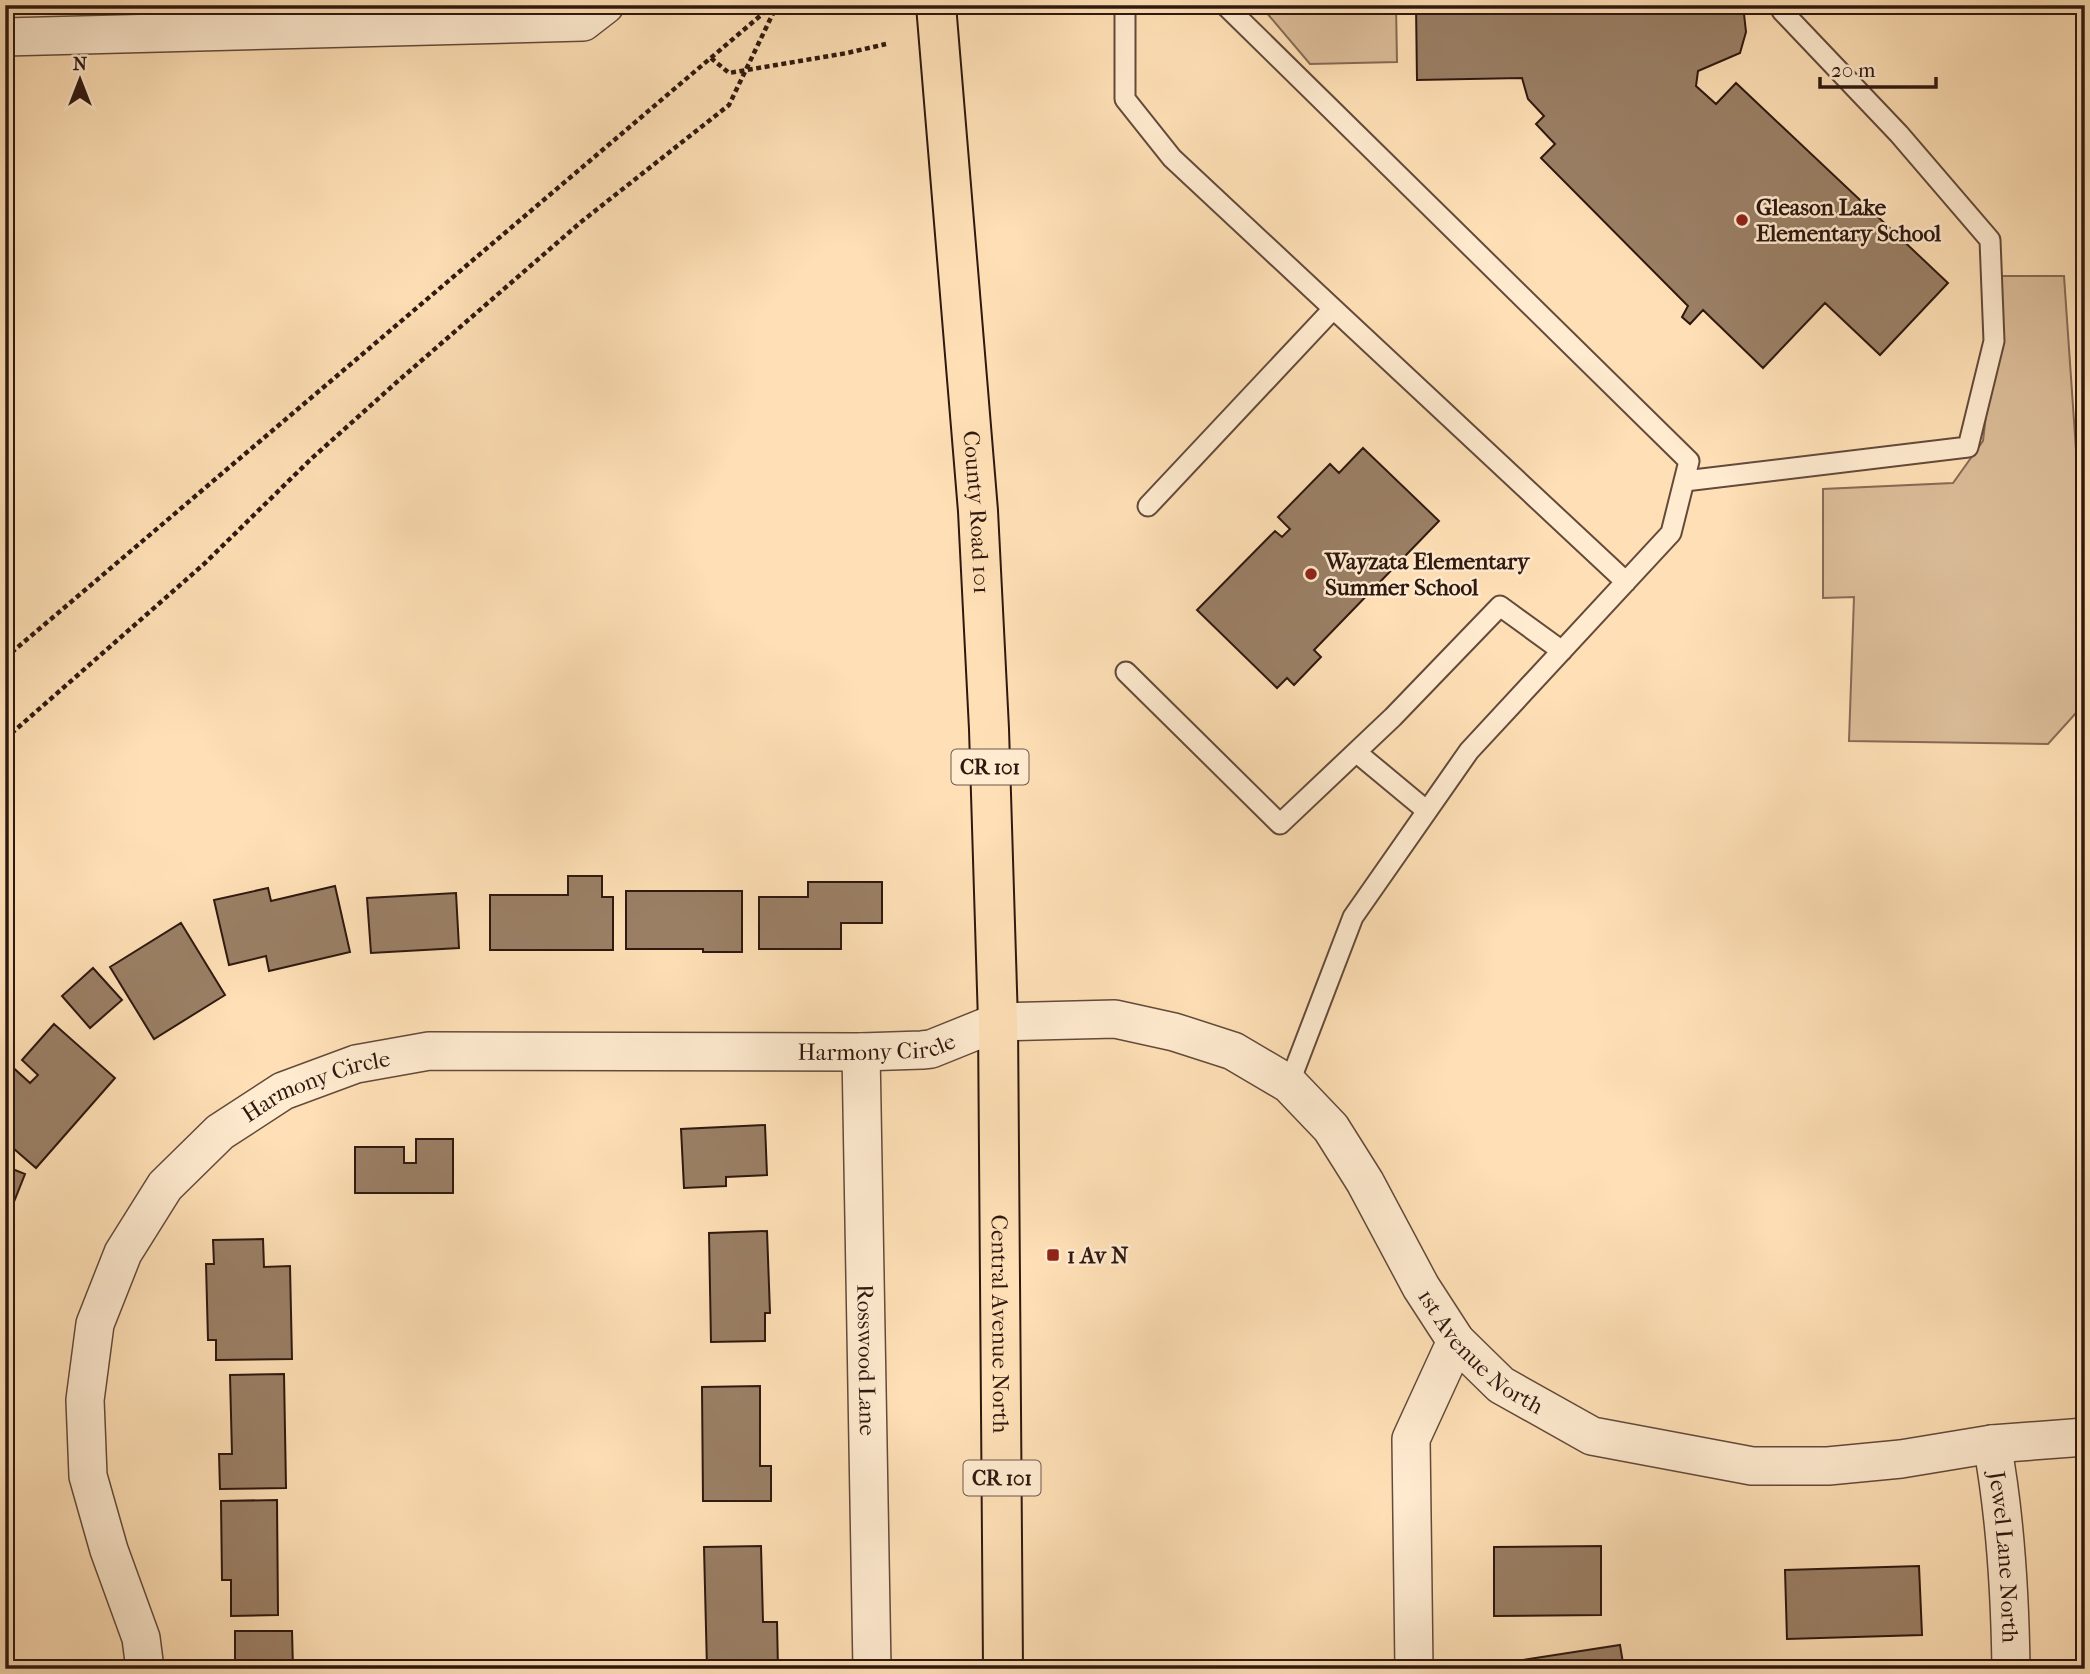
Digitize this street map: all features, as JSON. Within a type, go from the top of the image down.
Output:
[{"type":"main road","name":"County Road 101","points":[[936,5],[978,512],[998,1023]]},
{"type":"main road","name":"Central Avenue North","points":[[998,1023],[1003,1669]]},
{"type":"street","points":[[5,37],[583,22],[605,5]]},
{"type":"street","name":"1st Avenue North","points":[[998,1023],[1115,1019],[1174,1032],[1233,1051],[1289,1084],[1331,1128],[1365,1182],[1421,1287],[1456,1341],[1501,1385],[1592,1436],[1752,1466],[1828,1466],[1901,1459],[1992,1444],[2085,1437]]},
{"type":"street","name":"Harmony Circle","points":[[145,1669],[141,1638],[109,1550],[88,1476],[85,1400],[95,1324],[123,1253],[165,1186],[220,1132],[283,1091],[356,1064],[429,1051],[861,1052],[931,1049],[998,1023]]},
{"type":"street","name":"Rosswood Lane","points":[[861,1052],[872,1669]]},
{"type":"street","points":[[1414,1669],[1411,1439],[1456,1341]]},
{"type":"street","name":"Jewel Lane North","points":[[1992,1444],[2002,1498],[2010,1581],[2011,1669]]},
{"type":"lane","points":[[1125,5],[1125,99],[1172,158],[1626,582]]},
{"type":"lane","points":[[1225,5],[1689,461],[1671,533],[1469,751],[1353,917],[1289,1084]]},
{"type":"lane","points":[[1685,481],[1968,447],[1994,341],[1990,240],[1899,134],[1782,11],[1781,5]]},
{"type":"lane","points":[[1148,506],[1334,309]]},
{"type":"lane","points":[[1126,672],[1280,824],[1393,717],[1500,606],[1562,651]]},
{"type":"lane","points":[[1356,752],[1427,811]]},
{"type":"path","points":[[5,658],[775,5]]},
{"type":"path","points":[[5,740],[204,564],[311,459],[398,381],[581,222],[729,105],[772,19],[775,5]]},
{"type":"path","points":[[711,58],[729,73],[886,44]]},
{"type":"shaded area","points":[[1260,5],[1396,5],[1397,62],[1310,64]]},
{"type":"shaded area","points":[[2002,276],[2064,276],[2085,580],[2085,703],[2048,744],[1849,741],[1854,597],[1823,598],[1823,489],[1953,483],[1983,441]]},
{"type":"building","name":"Gleason Lake Elementary School","points":[[1416,5],[1743,5],[1746,32],[1740,53],[1698,71],[1696,86],[1716,104],[1736,83],[1948,283],[1880,355],[1825,303],[1763,368],[1703,310],[1690,324],[1682,317],[1688,306],[1541,158],[1555,144],[1536,124],[1544,116],[1528,99],[1522,78],[1417,80]]},
{"type":"building","name":"Wayzata Elementary Summer School","points":[[1363,448],[1439,521],[1314,650],[1321,657],[1294,685],[1287,678],[1277,688],[1197,610],[1275,531],[1282,537],[1290,529],[1278,517],[1330,464],[1339,473]]},
{"type":"building","points":[[568,876],[602,876],[602,897],[613,897],[613,950],[490,950],[490,895],[568,895]]},
{"type":"building","points":[[808,882],[882,882],[882,923],[841,923],[841,949],[759,949],[759,897],[808,897]]},
{"type":"building","points":[[335,886],[350,952],[269,971],[266,956],[229,965],[214,900],[268,888],[271,901]]},
{"type":"building","points":[[626,891],[742,891],[742,952],[626,949]]},
{"type":"building","points":[[456,893],[459,948],[371,953],[367,898]]},
{"type":"building","points":[[181,923],[225,995],[154,1039],[110,967]]},
{"type":"building","points":[[93,968],[122,1000],[90,1028],[62,996]]},
{"type":"building","points":[[54,1024],[115,1078],[36,1168],[5,1141],[5,1066],[8,1063],[30,1083],[38,1075],[22,1060]]},
{"type":"building","points":[[765,1125],[767,1175],[726,1177],[726,1186],[684,1188],[681,1129]]},
{"type":"building","points":[[416,1139],[453,1139],[453,1193],[355,1193],[355,1147],[404,1147],[404,1163],[416,1163]]},
{"type":"building","points":[[5,1166],[25,1174],[6,1222],[14,1226],[5,1249]]},
{"type":"building","points":[[767,1231],[770,1313],[765,1313],[765,1341],[711,1342],[709,1233]]},
{"type":"building","points":[[263,1239],[264,1267],[290,1266],[292,1359],[216,1360],[216,1340],[208,1340],[206,1264],[214,1264],[213,1240]]},
{"type":"building","points":[[284,1374],[286,1488],[220,1489],[219,1454],[232,1454],[230,1375]]},
{"type":"building","points":[[760,1386],[760,1466],[771,1466],[771,1501],[703,1501],[702,1387]]},
{"type":"building","points":[[277,1500],[278,1615],[231,1616],[231,1580],[222,1580],[221,1501]]},
{"type":"building","points":[[761,1546],[763,1622],[777,1622],[778,1669],[707,1669],[704,1547]]},
{"type":"building","points":[[1601,1546],[1601,1615],[1494,1616],[1494,1547]]},
{"type":"building","points":[[1919,1566],[1922,1635],[1787,1639],[1785,1570]]},
{"type":"building","points":[[235,1631],[292,1631],[293,1669],[235,1669]]},
{"type":"building","points":[[1620,1645],[1624,1669],[1491,1669],[1490,1665]]},
{"type":"place","name":"Gleason Lake Elementary School","points":[[1742,220]]},
{"type":"place","name":"Wayzata Elementary Summer School","points":[[1311,574]]},
{"type":"place","name":"1 Av N","points":[[1053,1255]]}]
